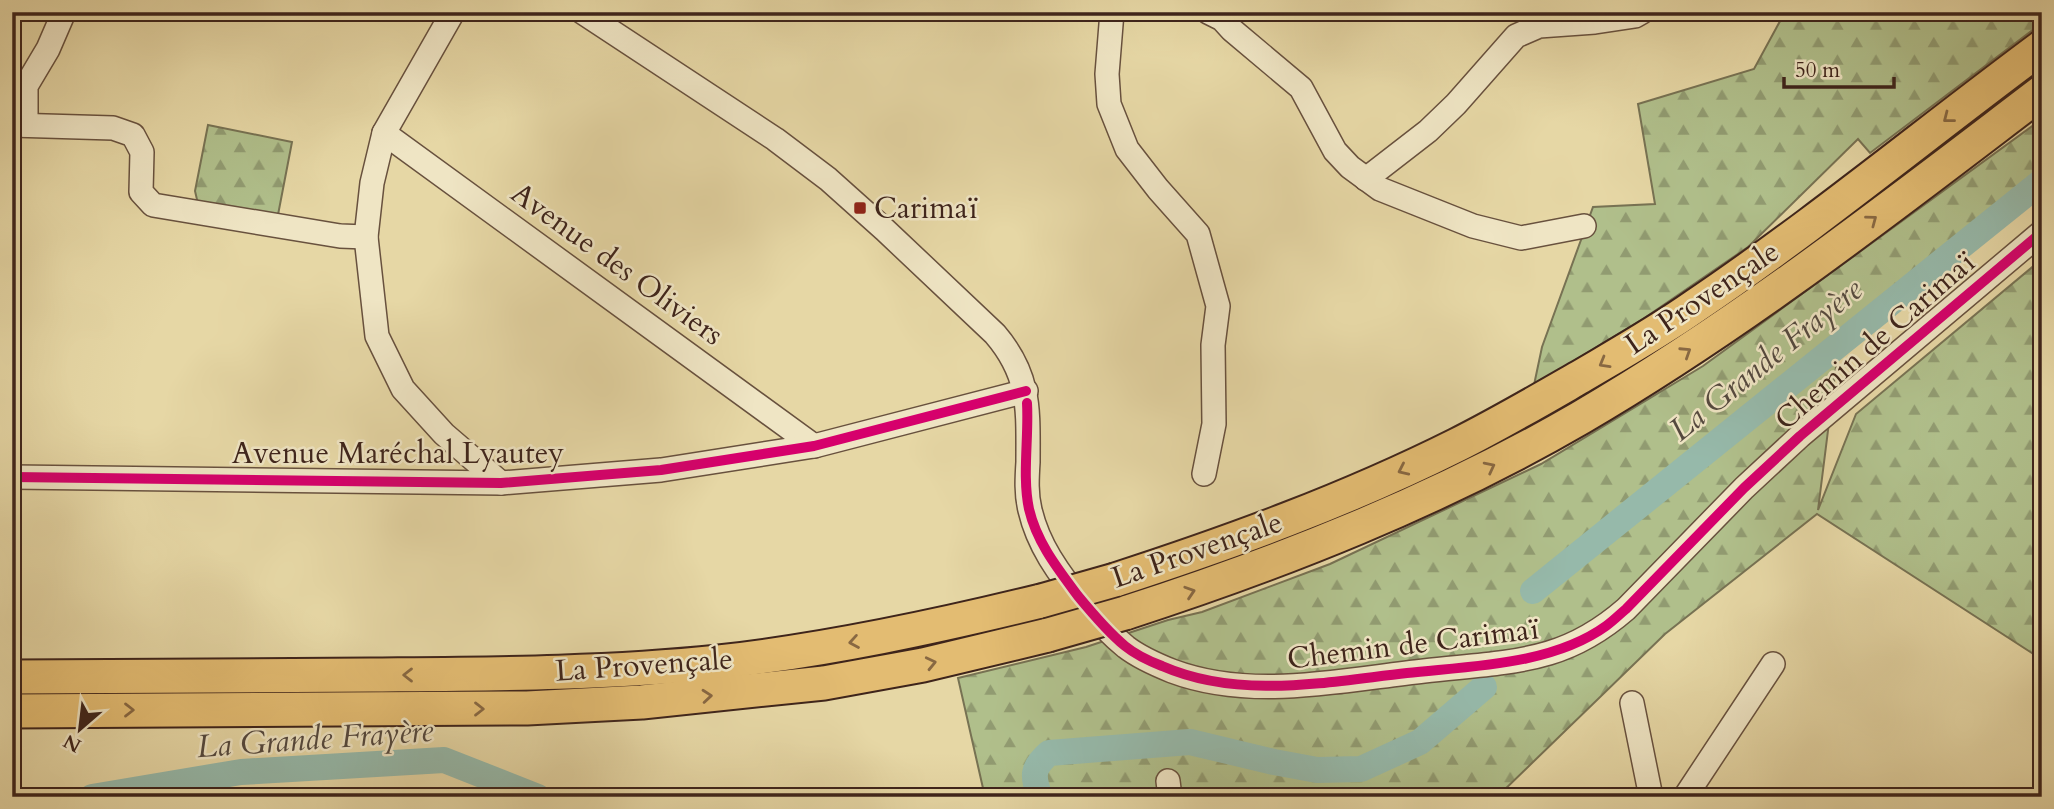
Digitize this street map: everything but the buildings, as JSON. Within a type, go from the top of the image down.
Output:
[{"type":"highway","name":"La Provençale","points":[[12,677],[515,674],[720,662],[890,635],[1041,601],[1115,580],[1254,533],[1363,489],[1457,445],[1553,393],[1628,349],[1748,269],[2042,47]]},
{"type":"highway","name":"La Provençale","points":[[12,711],[527,708],[739,694],[824,683],[923,665],[1048,635],[1125,613],[1227,579],[1402,509],[1492,466],[1579,419],[1651,375],[1812,265],[2042,92]]},
{"type":"street","points":[[64,12],[48,48],[26,86],[19,125],[113,128],[133,135],[142,152],[141,192],[153,205],[340,236],[366,237]]},
{"type":"street","points":[[453,12],[384,133],[372,183],[366,237],[377,336],[403,388],[444,434],[500,483]]},
{"type":"street","name":"Chemin de Carimaï","points":[[582,12],[775,139],[828,179],[995,334],[1014,359],[1026,391],[1027,489],[1030,509],[1038,537],[1052,561],[1087,607],[1126,647],[1147,660],[1188,676],[1225,684],[1259,687],[1312,683],[1507,661],[1565,647],[1606,626],[1800,436],[2042,232]]},
{"type":"street","points":[[1112,12],[1107,74],[1109,104],[1127,149],[1198,234],[1218,306],[1213,345],[1214,424],[1204,474]]},
{"type":"street","points":[[1366,179],[1457,104],[1516,36],[1539,26],[1622,18],[1642,12]]},
{"type":"street","points":[[1219,14],[1232,30],[1301,88],[1335,151],[1350,167],[1381,190],[1473,226],[1521,237],[1584,226]]},
{"type":"street","name":"Avenue des Oliviers","points":[[384,133],[814,446]]},
{"type":"street","name":"Avenue Maréchal Lyautey","points":[[12,477],[500,483],[661,470],[814,446],[1026,391]]},
{"type":"street","points":[[1685,797],[1773,664]]},
{"type":"street","points":[[1632,702],[1651,797]]},
{"type":"green space","points":[[1785,12],[2042,12],[2042,23],[1870,153],[1858,139],[1748,247],[1643,319],[1534,385],[1542,347],[1593,207],[1655,204],[1638,104],[1754,69]]},
{"type":"green space","points":[[2042,119],[2042,170],[1840,335],[1818,510],[1856,414],[2042,259],[2042,699],[2038,657],[1817,514],[1665,634],[1497,797],[985,797],[958,678],[1086,647],[1168,620],[1202,612],[1330,564],[1541,464],[1703,366]]},
{"type":"green space","points":[[208,125],[292,142],[277,220],[198,204],[195,191]]},
{"type":"waterway","name":"La Grande Frayère","points":[[1533,591],[2042,181]]},
{"type":"waterway","name":"La Grande Frayère","points":[[1040,797],[1035,773],[1039,763],[1049,753],[1190,742],[1317,770],[1361,769],[1420,742],[1484,687]]},
{"type":"waterway","name":"La Grande Frayère","points":[[92,797],[241,772],[444,760],[538,797]]},
{"type":"cycle path","points":[[1027,403],[1027,496],[1037,533],[1056,566],[1106,629],[1143,657],[1192,676],[1252,686],[1314,684],[1510,662],[1561,649],[1585,639],[1611,622],[1744,488],[1800,436],[2042,232]]},
{"type":"cycle path","points":[[12,477],[501,483],[661,470],[814,446],[1026,391]]},
{"type":"place","name":"Carimaï","points":[[860,208]]}]
